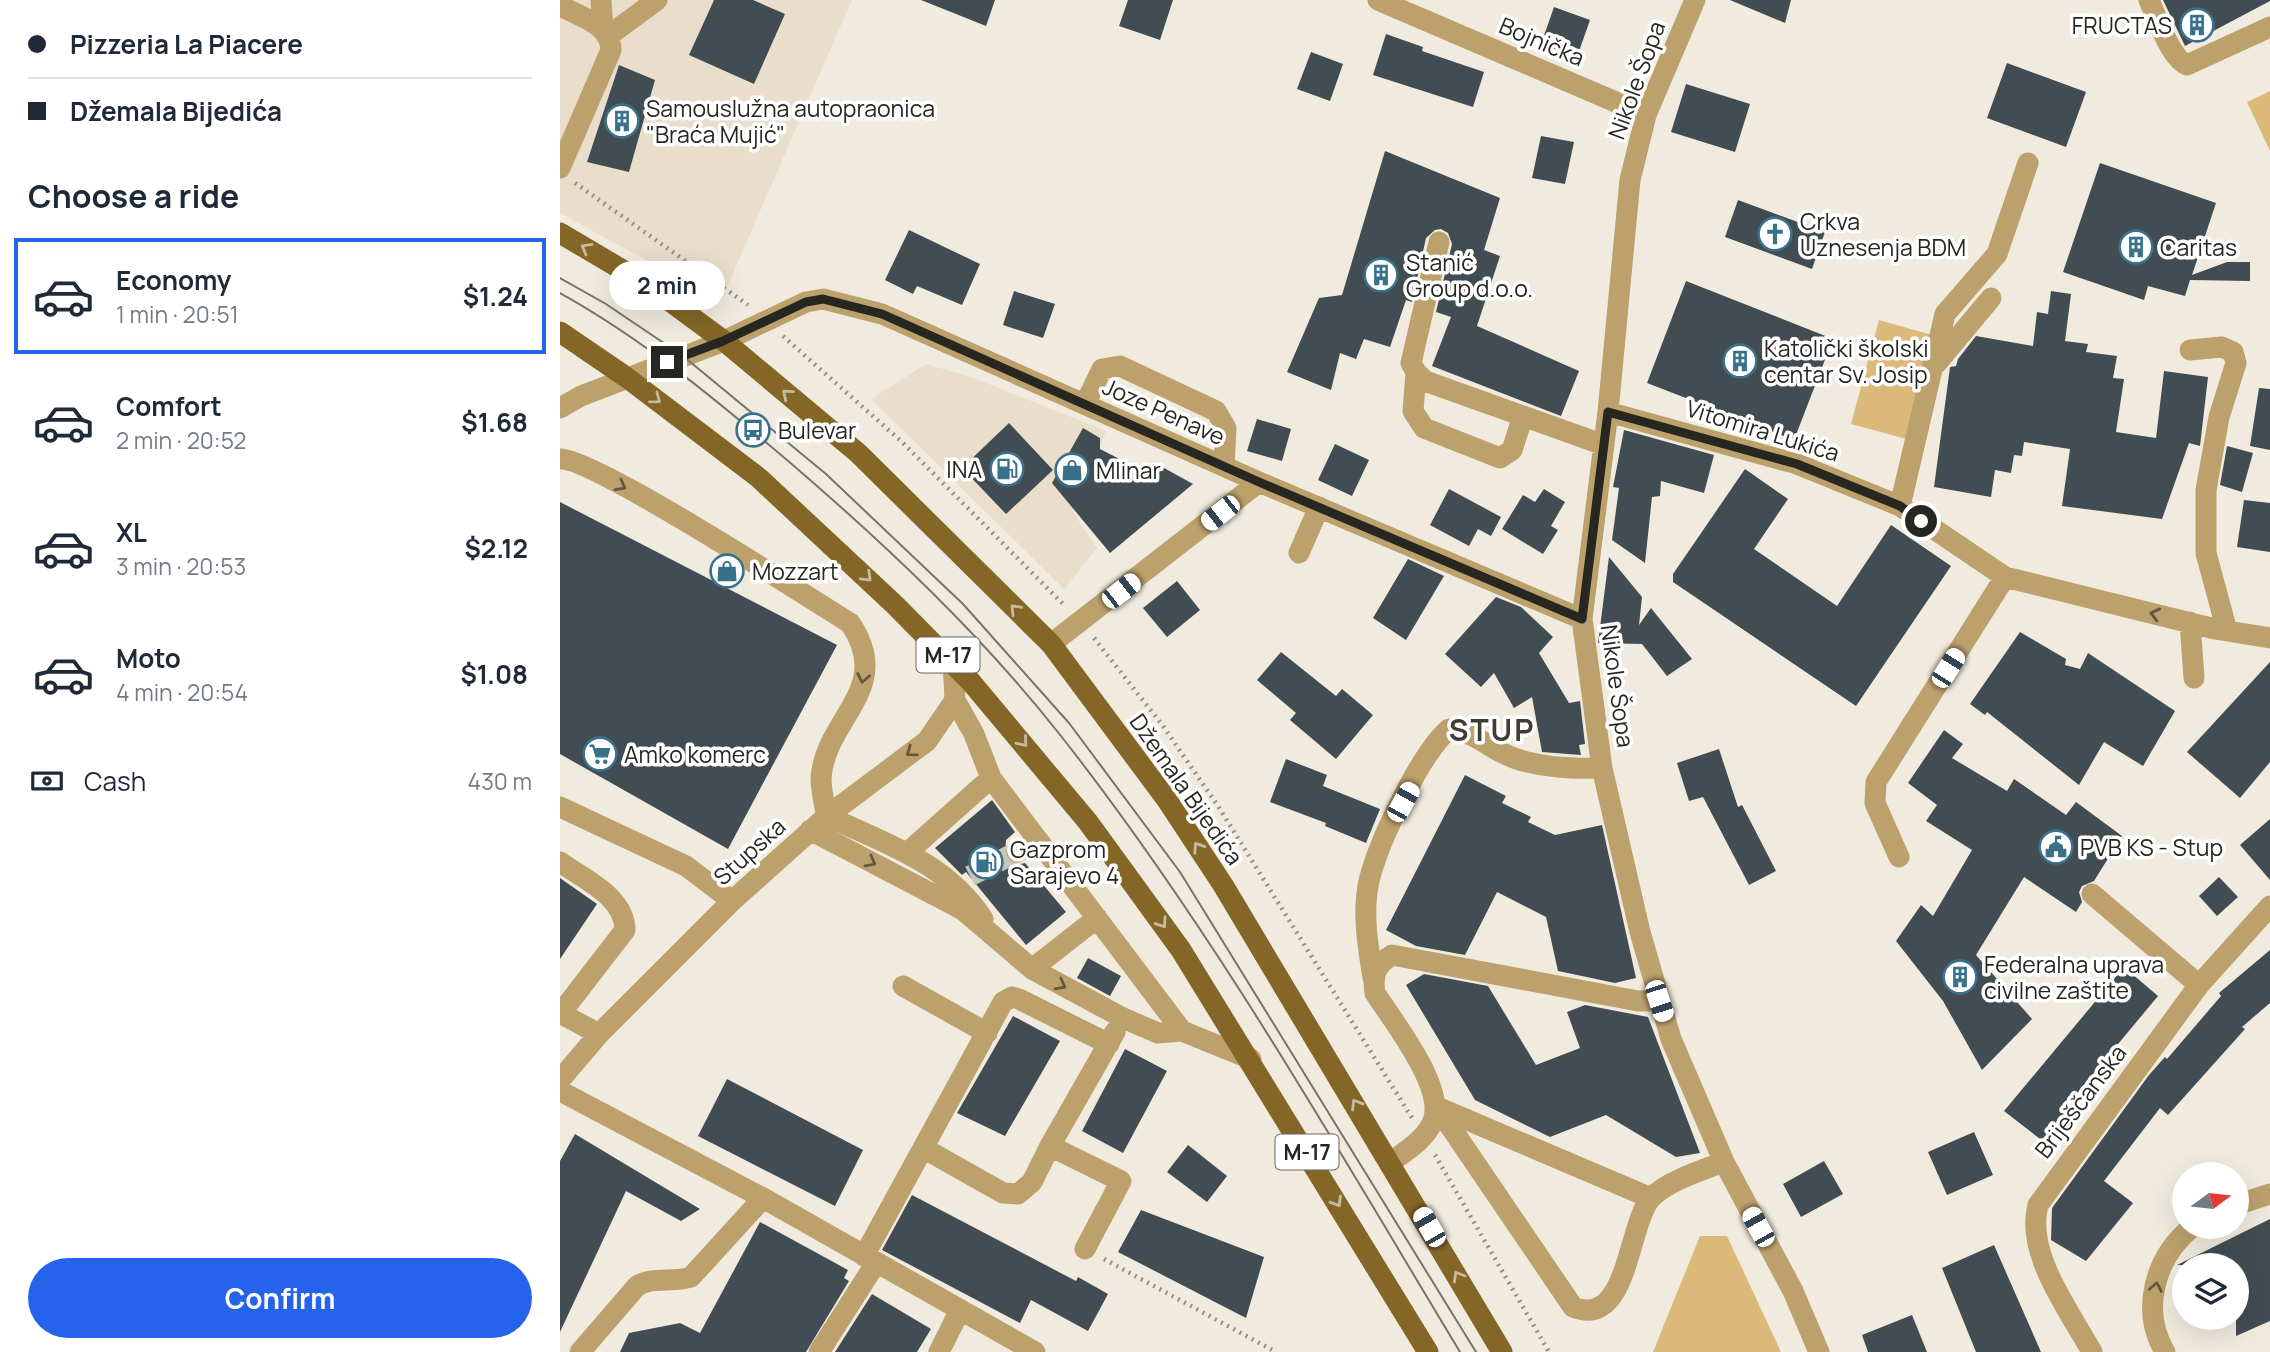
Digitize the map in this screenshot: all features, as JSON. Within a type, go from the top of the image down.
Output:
[{"type":"main road","name":"Džemala Bijedića","points":[[560,233],[648,285],[723,341],[858,453],[1051,644],[1167,800],[1230,896],[1391,1162],[1497,1344]]},
{"type":"main road","name":"M-17","points":[[560,332],[626,377],[759,478],[953,661],[1062,790],[1133,881],[1251,1059],[1428,1352]]},
{"type":"main road","name":"M-17","points":[[1497,1344],[1508,1352]]},
{"type":"street","points":[[560,168],[611,50],[601,0]]},
{"type":"street","points":[[606,32],[657,0]]},
{"type":"street","name":"Bojnička","points":[[1378,0],[1646,115]]},
{"type":"street","name":"Nikole Šopa","points":[[1695,0],[1646,115],[1630,180],[1608,412],[1582,619],[1602,768],[1659,1001],[1685,1073],[1724,1162],[1793,1292],[1819,1352]]},
{"type":"street","points":[[2149,0],[2174,54],[2187,65],[2270,27]]},
{"type":"street","points":[[560,6],[606,32]]},
{"type":"street","points":[[1900,506],[1945,314],[1997,254],[2028,163]]},
{"type":"street","points":[[1438,242],[1411,363],[1416,372],[1425,381],[1604,445]]},
{"type":"street","points":[[1932,368],[1991,298]]},
{"type":"street","name":"Joze Penave","points":[[723,341],[806,302],[823,299],[882,314],[1259,482],[1582,619]]},
{"type":"street","points":[[560,408],[626,377],[723,341]]},
{"type":"street","points":[[2190,350],[2222,347],[2233,352],[2236,363],[2219,417],[2206,490],[2206,553],[2227,631]]},
{"type":"street","points":[[1085,404],[1102,369],[1121,366],[1216,411],[1226,428],[1224,466]]},
{"type":"street","points":[[1416,372],[1413,411],[1424,428],[1500,458],[1512,450],[1523,416]]},
{"type":"street","name":"Vitomira Lukića","points":[[1608,412],[1797,464],[1900,506],[2005,577],[2227,631],[2270,638]]},
{"type":"street","points":[[560,459],[577,461],[850,623],[863,642],[865,667],[859,697],[827,754],[821,777],[827,816],[908,852],[962,880],[967,894],[995,938]]},
{"type":"street","points":[[1051,644],[1259,482]]},
{"type":"street","points":[[1299,553],[1318,507]]},
{"type":"street","points":[[1899,858],[1875,803],[1877,782],[2005,577]]},
{"type":"street","points":[[2190,622],[2194,678]]},
{"type":"street","points":[[953,661],[955,700],[974,734],[991,778],[1182,1031]]},
{"type":"street","name":"Stupska","points":[[560,1080],[599,1034],[732,901],[827,816],[927,741],[955,700]]},
{"type":"street","points":[[1602,768],[1543,766],[1511,757],[1469,732],[1449,729],[1436,741],[1392,822],[1369,881],[1367,933],[1375,993],[1425,1073],[1437,1107],[1573,1307],[1586,1312],[1598,1309],[1613,1296],[1651,1198],[1687,1176],[1724,1162]]},
{"type":"street","points":[[908,852],[991,778]]},
{"type":"street","points":[[560,807],[686,866],[732,901]]},
{"type":"street","points":[[810,830],[963,910],[1032,969],[1123,1018],[1158,1032],[1182,1031],[1251,1059]]},
{"type":"street","points":[[1017,852],[1040,842]]},
{"type":"street","points":[[560,862],[618,904],[625,917],[625,930],[561,1013],[599,1034]]},
{"type":"street","points":[[2092,894],[2199,985]]},
{"type":"street","name":"Briješčanska","points":[[2092,1352],[2039,1250],[2034,1221],[2038,1205],[2199,985],[2270,906]]},
{"type":"street","points":[[1032,969],[1097,918]]},
{"type":"street","points":[[1373,978],[1379,963],[1392,955],[1638,1001],[1659,1001]]},
{"type":"street","points":[[902,986],[987,1033]]},
{"type":"street","points":[[819,1352],[1003,1002],[1012,997],[1109,1044]]},
{"type":"street","points":[[925,1149],[1003,1193],[1018,1194],[1032,1182],[1123,1018]]},
{"type":"street","points":[[560,1091],[763,1198],[1035,1352]]},
{"type":"street","points":[[1391,1162],[1423,1137],[1433,1124],[1437,1107]]},
{"type":"street","points":[[1437,1107],[1651,1198]]},
{"type":"street","points":[[1050,1146],[1121,1181],[1085,1249]]},
{"type":"street","points":[[2249,1201],[2270,1194]]},
{"type":"street","points":[[580,1352],[637,1286],[647,1280],[679,1281],[691,1278],[763,1198]]},
{"type":"street","points":[[2165,1352],[2156,1336],[2152,1308],[2155,1283],[2167,1254],[2181,1239]]},
{"type":"street","points":[[939,1352],[960,1310]]},
{"type":"path","points":[[1085,1249],[1276,1352]]},
{"type":"shaded area","points":[[560,0],[852,0],[721,301],[560,213]]},
{"type":"shaded area","points":[[2270,91],[2270,151],[2247,102]]},
{"type":"shaded area","points":[[1879,320],[1939,337],[1910,440],[1851,424]]},
{"type":"shaded area","points":[[926,364],[971,377],[1106,431],[1073,512],[1097,548],[1064,589],[871,399]]},
{"type":"shaded area","points":[[1700,1236],[1727,1236],[1781,1352],[1653,1352]]},
{"type":"building","points":[[714,0],[753,0],[785,14],[754,84],[689,55]]},
{"type":"building","points":[[921,0],[995,0],[986,26]]},
{"type":"building","points":[[1128,0],[1173,0],[1160,40],[1119,26]]},
{"type":"building","points":[[1730,0],[1791,0],[1785,23]]},
{"type":"building","name":"FRUCTAS","points":[[2163,0],[2270,0],[2270,1],[2185,46]]},
{"type":"building","points":[[1554,7],[1590,20],[1577,57],[1541,44]]},
{"type":"building","points":[[1386,34],[1423,47],[1422,51],[1484,72],[1473,107],[1373,75]]},
{"type":"building","points":[[1311,52],[1343,64],[1330,101],[1297,89]]},
{"type":"building","points":[[2007,63],[2086,92],[2066,147],[1987,118]]},
{"type":"building","name":"Samouslužna autopraonica \"Braća Mujić\"","points":[[619,65],[655,80],[629,172],[587,162]]},
{"type":"building","points":[[1686,84],[1750,104],[1735,152],[1671,132]]},
{"type":"building","points":[[1541,136],[1574,142],[1565,184],[1532,178]]},
{"type":"building","name":"Stanić Group d.o.o.","points":[[1385,151],[1500,198],[1484,250],[1500,256],[1477,326],[1579,371],[1561,416],[1432,366],[1451,317],[1436,312],[1452,244],[1448,233],[1441,229],[1435,230],[1426,238],[1412,302],[1406,300],[1390,347],[1364,339],[1356,359],[1340,353],[1331,390],[1287,372],[1319,298],[1342,295]]},
{"type":"building","name":"Caritas","points":[[2100,163],[2216,203],[2192,275],[2227,262],[2250,262],[2250,281],[2190,280],[2185,296],[2148,286],[2144,300],[2063,272]]},
{"type":"building","name":"Crkva Uznesenja BDM","points":[[1738,200],[1825,232],[1812,269],[1725,237]]},
{"type":"building","points":[[909,230],[980,264],[962,305],[917,286],[913,294],[885,280]]},
{"type":"building","name":"Katolički školski centar Sv. Josip","points":[[1686,281],[1833,339],[1794,440],[1647,383]]},
{"type":"building","points":[[1014,291],[1055,304],[1043,338],[1003,325]]},
{"type":"building","points":[[2051,291],[2071,294],[2065,341],[2088,344],[2086,352],[2117,356],[2113,378],[2124,379],[2116,432],[2156,438],[2164,371],[2208,377],[2200,446],[2189,443],[2162,519],[2062,506],[2070,449],[2024,442],[2022,456],[2014,455],[2011,473],[1995,470],[1991,497],[1934,487],[1950,367],[1956,366],[1958,359],[1976,336],[2033,346],[2037,312],[2048,314]]},
{"type":"building","points":[[2259,388],[2270,389],[2270,450],[2250,446]]},
{"type":"building","points":[[1257,419],[1291,429],[1282,461],[1247,451]]},
{"type":"building","name":"INA","points":[[1009,423],[1053,470],[1006,514],[962,468]]},
{"type":"building","points":[[1083,428],[1100,438],[1100,449],[1145,472],[1157,464],[1193,484],[1110,553],[1052,483]]},
{"type":"building","points":[[1624,430],[1714,455],[1704,493],[1661,481],[1660,496],[1652,497],[1645,563],[1612,540],[1619,488],[1613,487]]},
{"type":"building","points":[[1335,444],[1369,460],[1352,496],[1318,480]]},
{"type":"building","points":[[2227,446],[2253,453],[2242,492],[2220,485]]},
{"type":"building","points":[[1745,469],[1788,499],[1754,549],[1837,606],[1891,525],[1951,566],[1856,706],[1673,582],[1673,574]]},
{"type":"building","points":[[1449,489],[1501,517],[1491,536],[1478,529],[1469,546],[1430,525]]},
{"type":"building","points":[[1544,489],[1565,502],[1551,526],[1558,530],[1543,554],[1502,529],[1523,495],[1535,502]]},
{"type":"building","points":[[2244,500],[2270,503],[2270,552],[2237,547]]},
{"type":"building","points":[[560,502],[837,645],[728,849],[560,754]]},
{"type":"building","points":[[1609,557],[1642,597],[1639,625],[1651,608],[1692,659],[1667,676],[1642,644],[1598,643]]},
{"type":"building","points":[[1408,559],[1444,576],[1406,640],[1373,618]]},
{"type":"building","points":[[1177,581],[1200,610],[1167,637],[1143,608]]},
{"type":"building","points":[[1496,597],[1521,607],[1553,637],[1539,653],[1569,703],[1580,701],[1585,744],[1579,745],[1581,755],[1542,752],[1532,697],[1514,708],[1494,673],[1481,687],[1445,654]]},
{"type":"building","points":[[2020,632],[2066,659],[2065,665],[2080,669],[2088,653],[2175,711],[2143,766],[2104,742],[2079,785],[1987,712],[1985,715],[1970,704]]},
{"type":"building","points":[[1281,652],[1336,696],[1342,689],[1373,715],[1336,759],[1290,720],[1296,713],[1257,680]]},
{"type":"building","points":[[2270,662],[2270,762],[2240,798],[2187,752]]},
{"type":"building","points":[[1944,730],[1963,744],[1952,758],[2007,791],[2014,779],[2066,815],[2076,802],[2122,836],[2094,881],[2082,886],[2079,892],[2082,902],[2076,912],[2024,877],[1976,955],[2032,1019],[1982,1070],[1943,1001],[1896,941],[1921,905],[1933,916],[1972,850],[1926,821],[1937,805],[1908,783]]},
{"type":"building","points":[[1719,749],[1738,807],[1742,805],[1776,871],[1749,885],[1703,797],[1689,801],[1677,763]]},
{"type":"building","points":[[1286,759],[1327,775],[1323,786],[1380,809],[1366,843],[1325,826],[1326,823],[1270,802]]},
{"type":"building","points":[[1465,775],[1506,796],[1502,803],[1531,817],[1528,822],[1555,835],[1602,825],[1636,978],[1615,983],[1558,971],[1546,917],[1497,892],[1465,955],[1416,946],[1386,930]]},
{"type":"building","name":"Gazprom Sarajevo 4","points":[[992,800],[1015,832],[1006,840],[1005,858],[1015,865],[1025,863],[1066,912],[1026,945],[966,872],[962,875],[935,848]]},
{"type":"building","points":[[2270,819],[2270,880],[2240,845]]},
{"type":"building","points":[[2219,877],[2238,897],[2217,916],[2199,896]]},
{"type":"building","points":[[560,878],[597,904],[560,959]]},
{"type":"building","points":[[2270,950],[2270,1003],[2242,1027],[2245,1029],[2168,1115],[2160,1108],[2104,1181],[2133,1203],[2086,1261],[2051,1240],[2052,1208],[2149,1075],[2165,1057],[2167,1059],[2221,996],[2219,993]]},
{"type":"building","points":[[1088,958],[1121,976],[1110,996],[1077,978]]},
{"type":"building","points":[[2124,967],[2158,996],[2069,1103],[2072,1106],[2044,1142],[2004,1111]]},
{"type":"building","points":[[1424,974],[1488,986],[1536,1065],[1580,1048],[1567,1012],[1585,1005],[1648,1017],[1700,1153],[1676,1157],[1606,1115],[1550,1137],[1475,1100],[1406,985]]},
{"type":"building","points":[[1013,1016],[1060,1041],[1005,1136],[957,1113]]},
{"type":"building","points":[[1125,1049],[1167,1071],[1123,1153],[1082,1131]]},
{"type":"building","points":[[727,1079],[863,1150],[835,1206],[698,1136]]},
{"type":"building","points":[[1974,1132],[1993,1175],[1947,1195],[1928,1152]]},
{"type":"building","points":[[575,1134],[700,1209],[681,1221],[626,1191],[560,1332],[560,1161]]},
{"type":"building","points":[[1188,1145],[1227,1176],[1207,1202],[1167,1172]]},
{"type":"building","points":[[1824,1161],[1843,1194],[1801,1217],[1783,1184]]},
{"type":"building","points":[[912,1195],[1076,1281],[1078,1277],[1108,1294],[1088,1331],[1031,1300],[1020,1323],[882,1250]]},
{"type":"building","points":[[1141,1210],[1264,1257],[1246,1318],[1118,1252]]},
{"type":"building","points":[[2270,1219],[2270,1321],[2236,1336],[2236,1330],[2249,1330],[2249,1253],[2201,1253],[2230,1239],[2249,1239],[2249,1229]]},
{"type":"building","points":[[760,1222],[848,1270],[844,1278],[849,1281],[806,1352],[620,1352],[629,1333],[680,1323],[700,1333]]},
{"type":"building","points":[[1994,1245],[2041,1352],[1976,1352],[1942,1268]]},
{"type":"building","points":[[872,1294],[931,1329],[917,1352],[835,1352]]},
{"type":"building","points":[[1912,1315],[1927,1352],[1868,1352],[1862,1335]]},
{"type":"tunnel","points":[[970,876],[1017,852]]},
{"type":"tram line","points":[[560,278],[606,304],[683,356],[826,474],[963,604],[1069,723],[1180,872],[1476,1352]]},
{"type":"tram line","points":[[560,293],[649,350],[787,460],[931,591],[1030,698],[1116,809],[1220,960],[1318,1116],[1460,1352]]},
{"type":"place","name":"FRUCTAS","points":[[2197,25]]},
{"type":"place","name":"Samouslužna autopraonica \"Braća Mujić\"","points":[[622,121]]},
{"type":"place","name":"Crkva Uznesenja BDM","points":[[1775,234]]},
{"type":"place","name":"Caritas","points":[[2136,247]]},
{"type":"place","name":"Stanić Group d.o.o.","points":[[1381,275]]},
{"type":"place","name":"Katolički školski centar Sv. Josip","points":[[1740,361]]},
{"type":"place","name":"Bulevar","points":[[753,430]]},
{"type":"place","name":"INA","points":[[1007,469]]},
{"type":"place","name":"Mlinar","points":[[1072,470]]},
{"type":"place","name":"Mozzart","points":[[727,571]]},
{"type":"place","name":"Amko komerc","points":[[600,754]]},
{"type":"place","name":"PVB KS - Stup","points":[[2056,847]]},
{"type":"place","name":"Gazprom Sarajevo 4","points":[[986,862]]},
{"type":"place","name":"Federalna uprava civilne zaštite","points":[[1960,977]]},
{"type":"district","name":"STUP","points":[[1492,729]]},
{"type":"route","points":[[667,362],[770,321],[806,302],[823,299],[882,314],[1259,482],[1582,619],[1608,412],[1797,464],[1900,506],[1921,521]]}]
